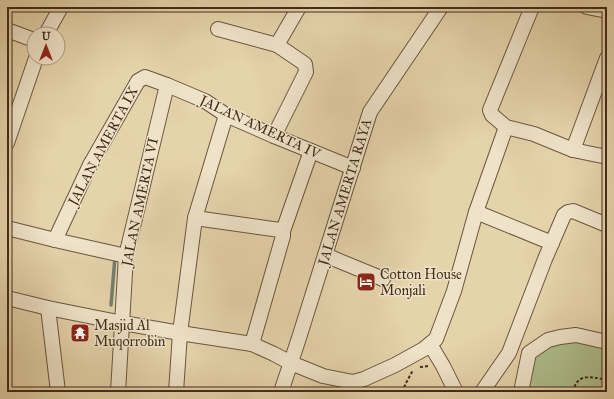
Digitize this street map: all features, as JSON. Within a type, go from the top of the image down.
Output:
[{"type":"street","points":[[50,26],[61,7]]},
{"type":"street","points":[[277,45],[299,7]]},
{"type":"street","name":"JALAN AMERTA RAYA","points":[[281,392],[370,112],[441,7]]},
{"type":"street","points":[[532,7],[490,110],[492,115],[506,127],[534,134],[573,150],[607,157]]},
{"type":"street","points":[[587,7],[607,11]]},
{"type":"street","points":[[218,29],[277,45],[305,64],[306,72],[274,136]]},
{"type":"street","points":[[7,30],[26,37]]},
{"type":"street","points":[[573,150],[607,58]]},
{"type":"street","points":[[7,144],[33,66]]},
{"type":"street","name":"JALAN AMERTA IX","points":[[55,240],[90,165],[138,81],[145,77],[167,85]]},
{"type":"street","name":"JALAN AMERTA IV","points":[[167,85],[205,101],[226,115],[353,168]]},
{"type":"street","name":"JALAN AMERTA VI","points":[[118,392],[126,256],[167,85]]},
{"type":"street","points":[[176,392],[180,333],[195,218],[226,115]]},
{"type":"street","points":[[7,298],[123,323],[252,344],[291,363],[323,376],[353,382],[364,379],[395,365],[424,349],[436,339],[454,292],[476,212],[506,127]]},
{"type":"street","points":[[252,344],[283,236],[283,231],[311,151]]},
{"type":"street","points":[[482,392],[509,353],[564,215],[573,211],[607,226]]},
{"type":"street","points":[[476,212],[552,243]]},
{"type":"street","points":[[195,218],[283,231]]},
{"type":"street","points":[[7,228],[126,256]]},
{"type":"street","points":[[325,255],[383,279]]},
{"type":"street","points":[[48,308],[58,392]]},
{"type":"street","points":[[521,392],[529,353],[548,340],[576,335],[607,342]]},
{"type":"street","points":[[430,344],[456,392]]},
{"type":"path","points":[[402,392],[415,367],[443,366]]},
{"type":"path","points":[[574,392],[576,383],[589,376],[607,380]]},
{"type":"green space","points":[[575,340],[607,347],[607,392],[526,392],[533,354],[551,342]]},
{"type":"waterway","points":[[111,305],[115,257]]},
{"type":"place","name":"Cotton House Monjali","points":[[366,282]]},
{"type":"place","name":"Masjid Al Muqorrobin","points":[[80,333]]}]
